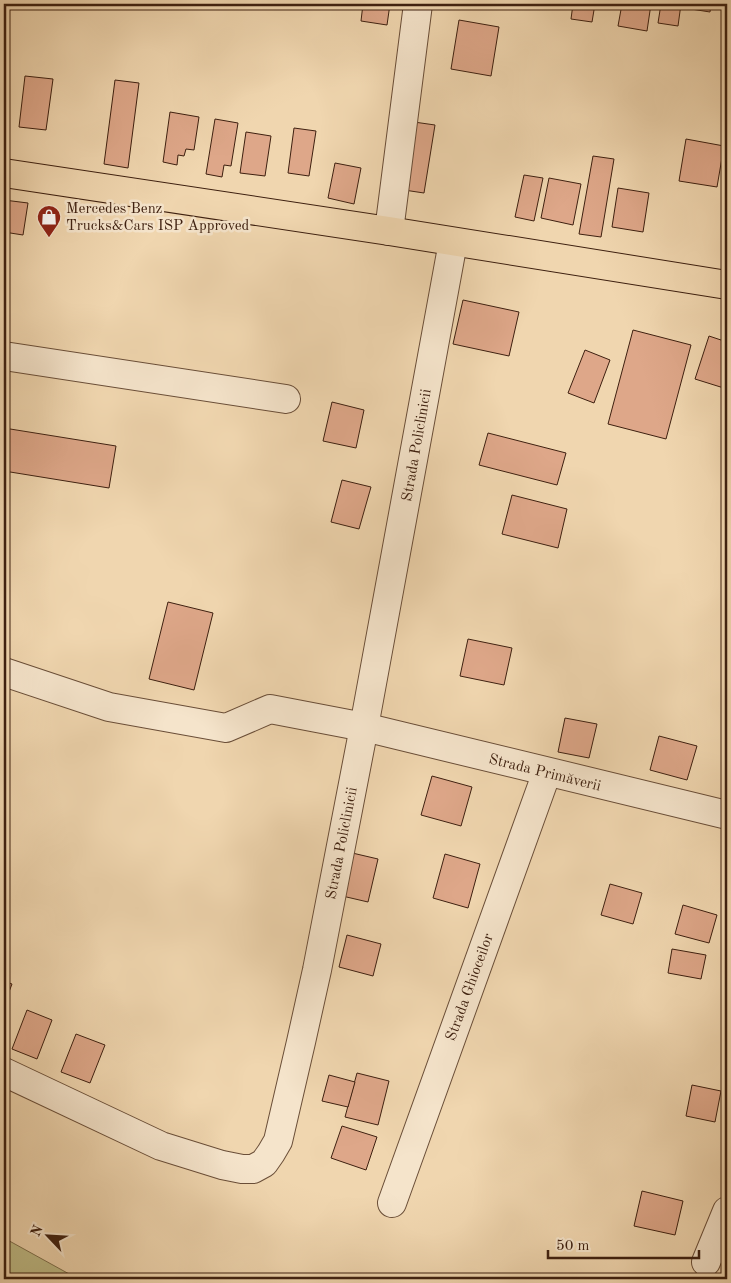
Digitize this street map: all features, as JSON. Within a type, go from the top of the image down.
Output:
[{"type":"main road","points":[[4,173],[389,231],[727,285]]},
{"type":"street","points":[[389,231],[418,4]]},
{"type":"street","name":"Strada Policlinicii","points":[[4,1072],[161,1146],[242,1169],[253,1169],[264,1164],[278,1141],[317,970],[364,727],[453,242]]},
{"type":"street","points":[[4,356],[286,399]]},
{"type":"street","name":"Strada Primăverii","points":[[4,672],[109,706],[226,728],[270,709],[364,727],[547,772],[727,813]]},
{"type":"street","name":"Strada Ghioceilor","points":[[392,1203],[547,772]]},
{"type":"street","points":[[706,1262],[727,1211]]},
{"type":"shaded area","points":[[4,1238],[71,1275],[82,1279],[4,1279]]},
{"type":"building","points":[[363,4],[390,4],[387,25],[361,21]]},
{"type":"building","points":[[540,4],[562,4],[561,8]]},
{"type":"building","points":[[573,4],[595,4],[592,22],[571,19]]},
{"type":"building","points":[[622,4],[651,4],[647,31],[618,26]]},
{"type":"building","points":[[661,4],[681,4],[678,26],[658,23]]},
{"type":"building","points":[[692,4],[711,4],[710,12],[691,9]]},
{"type":"building","points":[[727,6],[727,39],[722,39]]},
{"type":"building","points":[[459,20],[499,27],[491,76],[451,69]]},
{"type":"building","points":[[25,76],[53,79],[46,130],[19,127]]},
{"type":"building","points":[[115,80],[139,83],[128,168],[104,164]]},
{"type":"building","points":[[170,112],[199,117],[194,150],[186,149],[184,156],[178,155],[177,165],[163,162]]},
{"type":"building","points":[[215,119],[238,123],[231,166],[224,165],[222,177],[206,174]]},
{"type":"building","points":[[414,122],[435,125],[424,193],[404,190]]},
{"type":"building","points":[[294,128],[316,131],[309,176],[288,173]]},
{"type":"building","points":[[246,132],[271,136],[265,176],[240,173]]},
{"type":"building","points":[[686,139],[724,146],[717,187],[679,181]]},
{"type":"building","points":[[593,156],[614,159],[601,237],[579,234]]},
{"type":"building","points":[[335,163],[361,168],[354,204],[328,198]]},
{"type":"building","points":[[524,175],[543,178],[534,221],[515,217]]},
{"type":"building","points":[[549,178],[581,184],[573,225],[541,218]]},
{"type":"building","points":[[618,188],[649,193],[643,232],[612,227]]},
{"type":"building","points":[[4,200],[28,203],[23,235],[4,232]]},
{"type":"building","points":[[463,300],[519,312],[509,356],[453,344]]},
{"type":"building","points":[[633,330],[691,345],[666,439],[608,424]]},
{"type":"building","points":[[709,336],[727,342],[727,389],[695,379]]},
{"type":"building","points":[[585,350],[610,360],[594,403],[568,393]]},
{"type":"building","points":[[332,402],[364,410],[356,448],[323,441]]},
{"type":"building","points":[[4,428],[116,446],[109,488],[4,471]]},
{"type":"building","points":[[488,433],[566,453],[557,485],[479,465]]},
{"type":"building","points":[[342,480],[371,487],[359,529],[331,522]]},
{"type":"building","points":[[512,495],[567,509],[558,548],[502,534]]},
{"type":"building","points":[[168,602],[213,613],[194,690],[149,679]]},
{"type":"building","points":[[468,639],[512,648],[504,685],[460,676]]},
{"type":"building","points":[[565,718],[597,724],[589,758],[558,752]]},
{"type":"building","points":[[659,736],[697,746],[687,780],[650,770]]},
{"type":"building","points":[[432,776],[472,787],[461,826],[421,815]]},
{"type":"building","points":[[348,852],[378,859],[368,902],[338,895]]},
{"type":"building","points":[[445,854],[480,864],[468,908],[433,898]]},
{"type":"building","points":[[610,884],[642,893],[633,924],[601,915]]},
{"type":"building","points":[[683,905],[717,915],[709,943],[675,934]]},
{"type":"building","points":[[347,935],[381,944],[373,976],[339,967]]},
{"type":"building","points":[[672,949],[706,955],[701,979],[668,973]]},
{"type":"building","points":[[4,981],[12,984],[4,1005]]},
{"type":"building","points":[[27,1010],[52,1020],[37,1059],[12,1049]]},
{"type":"building","points":[[76,1034],[105,1045],[90,1083],[61,1072]]},
{"type":"building","points":[[357,1073],[389,1081],[378,1125],[345,1117]]},
{"type":"building","points":[[329,1075],[355,1082],[348,1107],[322,1101]]},
{"type":"building","points":[[692,1085],[721,1091],[715,1122],[686,1116]]},
{"type":"building","points":[[342,1126],[377,1137],[366,1170],[331,1158]]},
{"type":"building","points":[[642,1191],[683,1201],[675,1235],[634,1226]]},
{"type":"place","name":"Mercedes Benz Trucks&Cars ISP Approved","points":[[49,238]]}]
